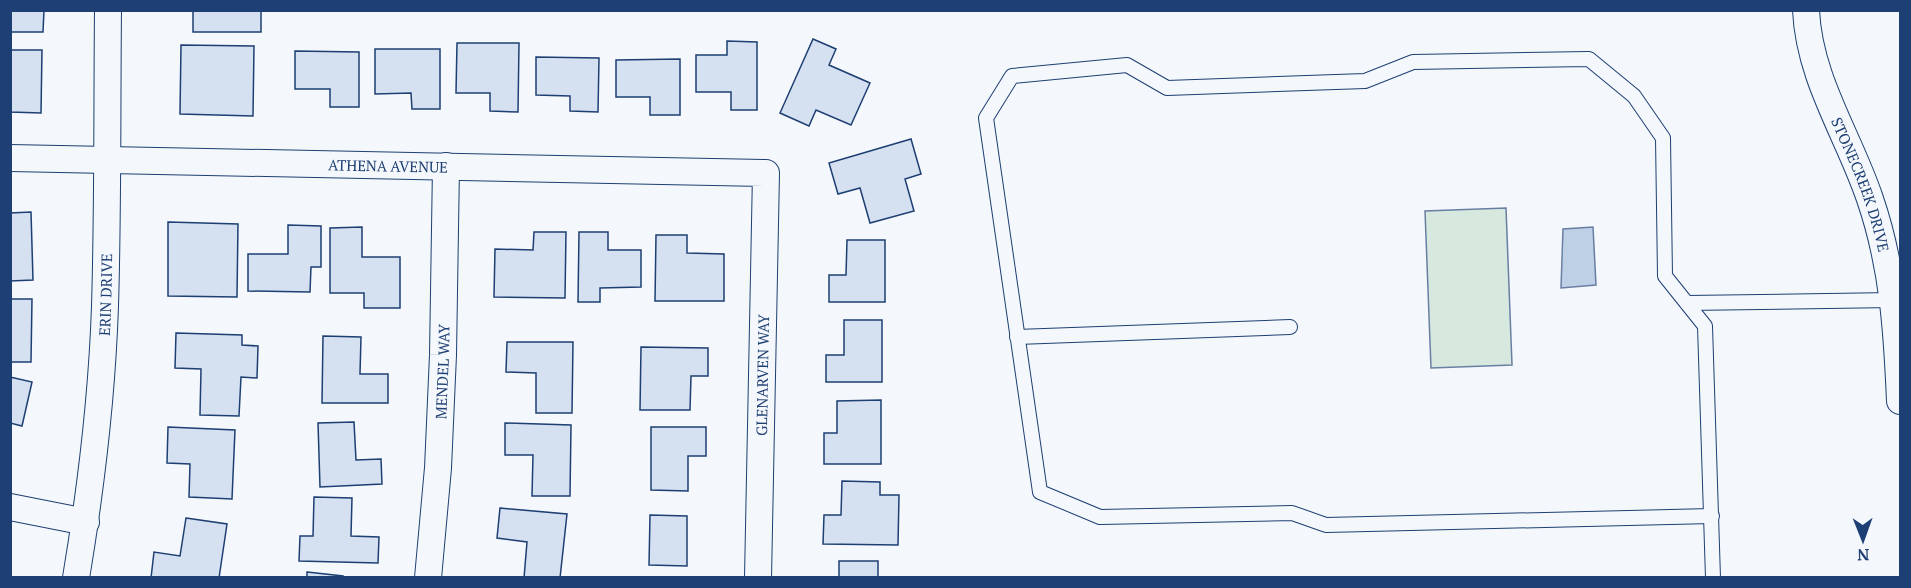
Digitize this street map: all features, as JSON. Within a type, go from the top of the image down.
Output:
[{"type":"street","name":"ERIN DRIVE","points":[[76,578],[86,522],[98,414],[105,308],[108,10]]},
{"type":"street","name":"STONECREEK DRIVE","points":[[1806,10],[1814,58],[1824,88],[1871,200],[1886,256],[1899,335],[1900,401]]},
{"type":"street","name":"ATHENA AVENUE","points":[[10,158],[766,173]]},
{"type":"street","name":"MENDEL WAY","points":[[428,578],[438,468],[442,378],[446,166]]},
{"type":"street","name":"GLENARVEN WAY","points":[[758,578],[766,173]]},
{"type":"street","points":[[10,507],[86,522]]},
{"type":"lane","points":[[1712,516],[1326,525],[1292,513],[1100,517],[1040,492],[986,118],[1012,76],[1127,65],[1167,88],[1365,81],[1413,62],[1589,59],[1634,96],[1663,138],[1665,276],[1705,326],[1712,516],[1713,578]]},
{"type":"lane","points":[[1687,303],[1894,300]]},
{"type":"lane","points":[[1017,337],[1290,327]]},
{"type":"shaded area","points":[[1506,208],[1512,365],[1431,368],[1425,211]]},
{"type":"water","points":[[1593,227],[1596,285],[1561,288],[1563,229]]},
{"type":"building","points":[[10,10],[44,10],[43,32],[10,32]]},
{"type":"building","points":[[193,10],[261,10],[261,32],[193,32]]},
{"type":"building","points":[[813,39],[836,49],[829,65],[870,83],[851,125],[816,110],[809,126],[780,113]]},
{"type":"building","points":[[727,41],[757,42],[757,110],[731,110],[731,92],[696,92],[696,55],[727,55]]},
{"type":"building","points":[[457,43],[519,43],[518,112],[490,111],[490,93],[456,93]]},
{"type":"building","points":[[181,45],[254,46],[253,116],[180,114]]},
{"type":"building","points":[[375,49],[440,49],[440,109],[412,109],[411,93],[375,94]]},
{"type":"building","points":[[10,50],[42,50],[41,113],[10,112]]},
{"type":"building","points":[[295,51],[359,52],[359,107],[330,107],[330,89],[295,89]]},
{"type":"building","points":[[536,57],[599,58],[598,112],[570,111],[570,96],[536,95]]},
{"type":"building","points":[[680,59],[680,115],[650,115],[650,97],[616,97],[616,60]]},
{"type":"building","points":[[911,139],[921,174],[905,179],[914,211],[870,223],[860,188],[838,194],[829,163]]},
{"type":"building","points":[[31,212],[33,280],[10,281],[10,213]]},
{"type":"building","points":[[168,222],[238,224],[237,297],[168,296]]},
{"type":"building","points":[[288,225],[321,226],[321,267],[311,267],[310,292],[248,291],[248,254],[288,254]]},
{"type":"building","points":[[362,227],[362,257],[400,257],[400,308],[364,308],[364,293],[330,293],[330,228]]},
{"type":"building","points":[[534,232],[566,232],[565,298],[494,297],[495,249],[533,250]]},
{"type":"building","points":[[579,232],[608,232],[608,250],[641,250],[641,287],[600,288],[600,302],[578,302]]},
{"type":"building","points":[[656,235],[687,235],[687,253],[724,254],[724,301],[655,301]]},
{"type":"building","points":[[847,240],[885,240],[885,302],[829,302],[829,275],[846,275]]},
{"type":"building","points":[[10,299],[32,299],[31,362],[10,362]]},
{"type":"building","points":[[844,320],[882,320],[882,382],[826,382],[826,355],[844,355]]},
{"type":"building","points":[[176,333],[242,335],[242,345],[258,346],[257,378],[241,377],[239,416],[200,415],[201,369],[175,368]]},
{"type":"building","points":[[323,336],[361,337],[360,374],[388,374],[388,403],[322,403]]},
{"type":"building","points":[[507,342],[573,342],[572,413],[536,413],[536,373],[506,372]]},
{"type":"building","points":[[641,347],[708,348],[708,376],[691,376],[690,410],[640,410]]},
{"type":"building","points":[[10,377],[32,382],[22,426],[10,423]]},
{"type":"building","points":[[881,400],[881,464],[824,464],[824,433],[837,433],[837,401]]},
{"type":"building","points":[[354,422],[356,460],[381,459],[382,484],[320,487],[318,423]]},
{"type":"building","points":[[505,423],[571,425],[570,496],[532,496],[533,455],[505,455]]},
{"type":"building","points":[[168,427],[235,430],[232,499],[189,497],[190,464],[167,463]]},
{"type":"building","points":[[651,427],[706,427],[706,456],[688,456],[688,491],[651,490]]},
{"type":"building","points":[[842,481],[880,482],[880,495],[899,495],[898,545],[823,544],[824,515],[841,515]]},
{"type":"building","points":[[314,497],[352,498],[351,536],[379,537],[378,563],[299,561],[300,536],[313,536]]},
{"type":"building","points":[[500,508],[567,514],[560,578],[524,578],[527,542],[497,538]]},
{"type":"building","points":[[650,515],[687,516],[687,566],[649,565]]},
{"type":"building","points":[[186,518],[227,524],[219,578],[151,578],[154,552],[180,556]]},
{"type":"building","points":[[839,561],[878,561],[878,578],[839,578]]},
{"type":"building","points":[[307,572],[343,576],[343,578],[307,578]]}]
